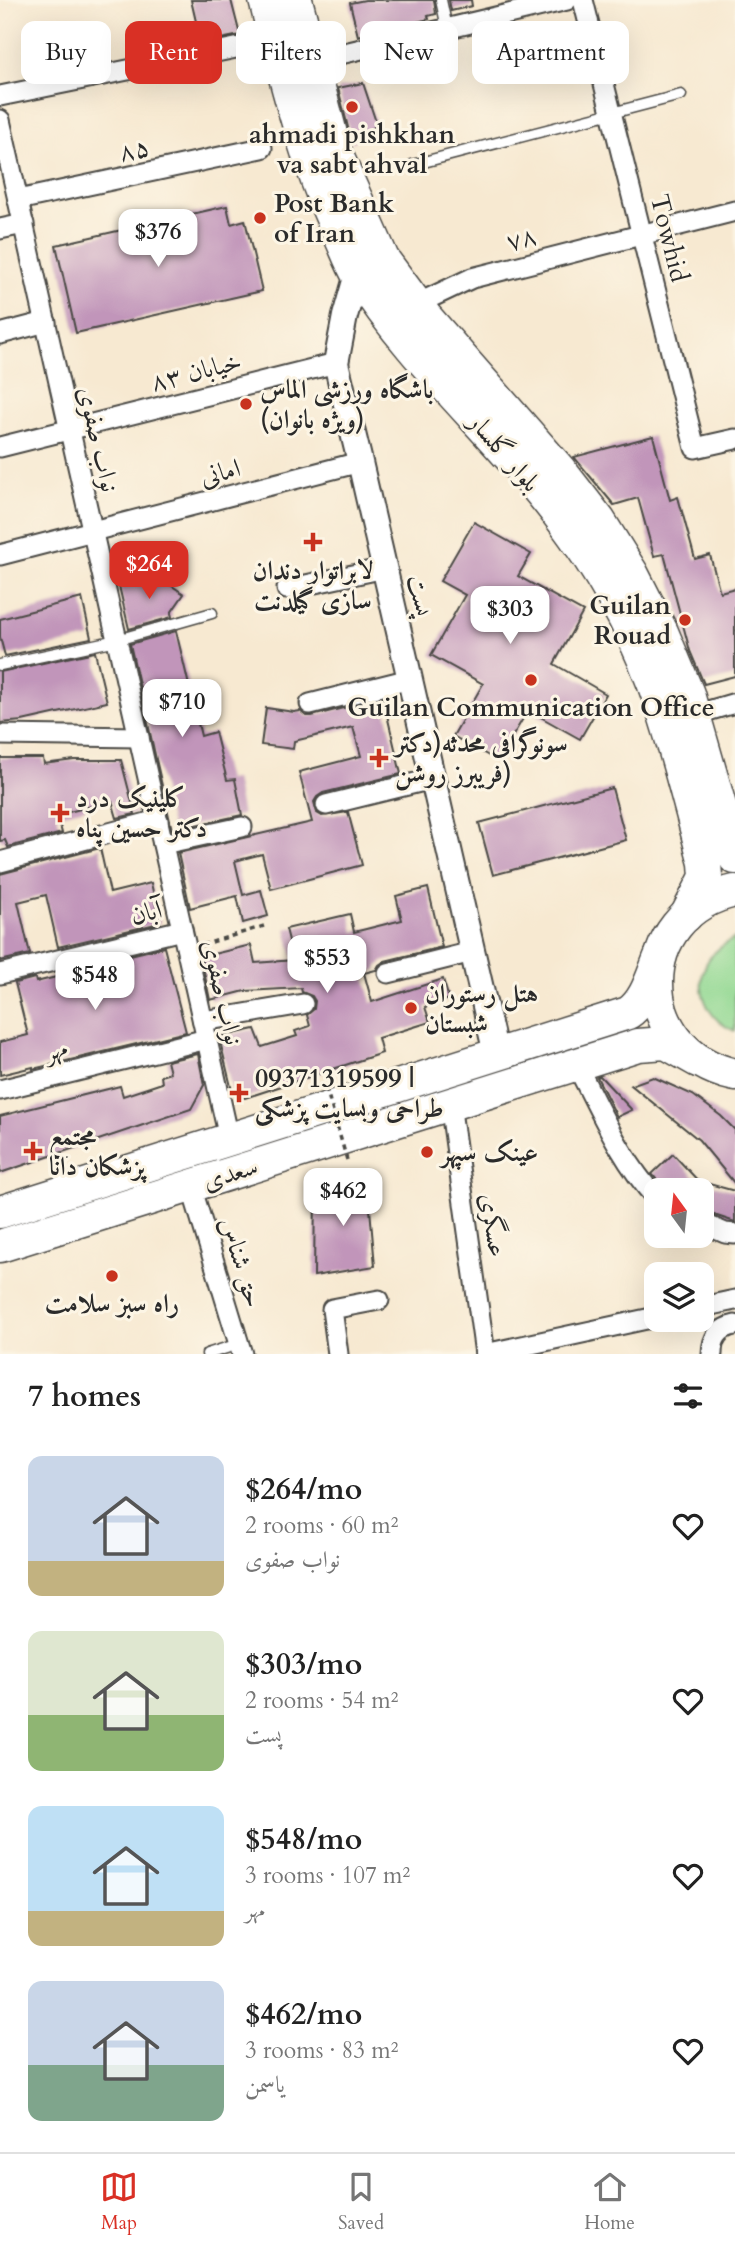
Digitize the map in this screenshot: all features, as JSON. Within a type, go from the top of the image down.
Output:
[{"type":"main road","name":"بلوار گلسار","points":[[265,0],[270,21]]},
{"type":"main road","name":"بلوار گلسار","points":[[296,0],[301,21]]},
{"type":"main road","name":"بلوار گلسار","points":[[287,84],[305,147],[326,204],[357,274],[404,335],[538,489],[575,536],[636,644],[660,704],[705,863],[706,877],[686,916]]},
{"type":"main road","name":"بلوار گلسار","points":[[317,84],[335,153],[383,259],[416,304],[561,470],[632,573],[662,632],[688,694],[735,858]]},
{"type":"main road","points":[[686,916],[706,901],[735,891]]},
{"type":"main road","name":"سعدی","points":[[0,1212],[628,1013],[637,1007],[644,996],[670,935],[686,916]]},
{"type":"main road","points":[[660,957],[657,988],[663,1018],[679,1044],[698,1061]]},
{"type":"main road","name":"سعدی","points":[[0,1246],[638,1045],[666,1043],[698,1061],[733,1075]]},
{"type":"street","points":[[458,25],[567,0]]},
{"type":"street","name":"Towhid","points":[[583,0],[695,448],[735,439]]},
{"type":"street","points":[[0,96],[236,48]]},
{"type":"street","name":"نواب صفوی","points":[[0,120],[229,1138]]},
{"type":"street","name":"۸۵","points":[[18,200],[262,148]]},
{"type":"street","name":"۷۸","points":[[416,304],[472,278],[735,211]]},
{"type":"street","points":[[0,229],[23,224]]},
{"type":"street","name":"پست","points":[[357,274],[336,363],[496,1054]]},
{"type":"street","points":[[0,334],[46,323]]},
{"type":"street","name":"خیابان ۸۳","points":[[0,447],[336,363]]},
{"type":"street","name":"امانی","points":[[0,555],[360,462]]},
{"type":"street","points":[[287,589],[384,568]]},
{"type":"street","points":[[310,704],[410,680]]},
{"type":"street","points":[[694,715],[735,703]]},
{"type":"street","points":[[0,735],[139,737]]},
{"type":"street","points":[[326,805],[432,779]]},
{"type":"street","points":[[0,862],[158,820]]},
{"type":"street","points":[[163,844],[242,827]]},
{"type":"street","name":"آبان","points":[[0,974],[183,930]]},
{"type":"street","points":[[388,973],[472,953]]},
{"type":"street","name":"مهر","points":[[0,1090],[303,1004]]},
{"type":"street","points":[[576,1064],[621,1150],[644,1184]]},
{"type":"street","name":"عسگری","points":[[450,1103],[485,1354]]},
{"type":"street","name":"حق شناس","points":[[191,1186],[241,1349]]},
{"type":"street","points":[[714,1228],[735,1234]]},
{"type":"street","points":[[338,1354],[332,1310],[379,1300]]},
{"type":"street","points":[[714,1304],[735,1300]]},
{"type":"street","points":[[485,1354],[644,1320]]},
{"type":"street","points":[[712,1354],[716,1335],[734,1322]]},
{"type":"lane","points":[[441,0],[446,21]]},
{"type":"lane","points":[[412,165],[681,95]]},
{"type":"lane","points":[[0,666],[117,640],[212,613]]},
{"type":"lane","points":[[207,1354],[241,1349]]},
{"type":"path","points":[[187,950],[264,926]]},
{"type":"path","points":[[326,1088],[347,1160]]},
{"type":"green space","points":[[735,938],[735,1031],[725,1026],[710,1011],[702,991],[702,980],[704,969],[712,955]]},
{"type":"building","points":[[191,0],[231,0],[236,21],[236,36],[222,39],[222,21],[196,21]]},
{"type":"building","points":[[365,0],[434,0],[436,14],[421,21],[360,21],[358,36],[350,3]]},
{"type":"building","points":[[449,0],[471,0],[472,6],[451,11]]},
{"type":"building","name":"ahmadi pishkhan va sabt ahval","points":[[363,84],[377,125],[352,143],[338,88]]},
{"type":"building","points":[[227,206],[231,224],[245,220],[262,291],[76,333],[56,245]]},
{"type":"building","points":[[653,436],[670,500],[678,497],[695,559],[710,555],[720,592],[735,588],[735,676],[704,684],[690,651],[664,554],[654,556],[638,498],[614,505],[574,457]]},
{"type":"building","points":[[474,522],[531,554],[518,576],[583,612],[554,664],[606,694],[580,739],[528,710],[498,761],[453,736],[483,684],[431,655],[465,595],[440,581]]},
{"type":"building","points":[[157,576],[184,594],[171,613],[172,617],[129,629],[119,586]]},
{"type":"building","points":[[82,598],[91,638],[5,656],[0,637],[0,619]]},
{"type":"building","points":[[176,631],[201,736],[215,732],[227,780],[235,779],[242,815],[172,830],[130,644]]},
{"type":"building","points":[[95,652],[107,702],[22,721],[0,723],[0,672]]},
{"type":"building","points":[[383,698],[401,774],[323,793],[314,802],[317,813],[322,816],[348,812],[362,865],[271,889],[262,854],[235,861],[243,895],[261,890],[268,916],[243,923],[237,896],[190,908],[178,853],[312,822],[299,772],[361,756],[353,727],[294,741],[293,749],[261,745],[266,708],[300,711],[306,716],[312,716]]},
{"type":"building","points":[[0,758],[43,758],[44,764],[74,760],[121,760],[135,814],[117,818],[112,801],[57,815],[62,833],[8,847],[5,840],[0,841]]},
{"type":"building","points":[[612,788],[626,840],[493,875],[479,823]]},
{"type":"building","points":[[100,848],[110,893],[151,883],[160,923],[58,947],[46,895],[18,902],[30,954],[0,961],[0,874]]},
{"type":"building","points":[[428,888],[442,947],[385,961],[376,970],[364,973],[372,1002],[443,979],[449,999],[425,1007],[430,1022],[378,1038],[382,1053],[245,1098],[233,1095],[219,1037],[255,1029],[262,1047],[297,1036],[295,1031],[310,1026],[307,1015],[314,1009],[315,1001],[312,996],[302,992],[301,988],[245,991],[210,1000],[201,957],[251,945],[255,963],[294,960],[286,929],[350,914],[354,932],[402,920],[396,896]]},
{"type":"building","points":[[164,947],[186,1032],[0,1075],[0,1042],[28,1035],[15,983],[35,978],[36,982],[93,968],[92,964]]},
{"type":"building","name":"مجتمع پزشکان دانا","points":[[198,1054],[204,1085],[191,1109],[0,1173],[0,1116],[120,1086],[123,1096],[162,1083],[161,1076],[170,1073],[167,1061]]},
{"type":"building","points":[[600,1076],[632,1110],[617,1117],[597,1077]]},
{"type":"building","points":[[653,1077],[693,1095],[735,1130],[735,1184],[699,1140],[631,1085]]},
{"type":"building","points":[[673,1154],[695,1178],[655,1178],[652,1174]]},
{"type":"building","points":[[367,1175],[375,1266],[314,1276],[315,1190]]},
{"type":"building","points":[[714,1185],[735,1191],[735,1222],[714,1215]]},
{"type":"place","name":"ahmadi pishkhan va sabt ahval","points":[[352,107]]},
{"type":"place","name":"Post Bank of Iran","points":[[260,218]]},
{"type":"place","name":"باشگاه ورزشی الماس (ویژه بانوان)","points":[[246,404]]},
{"type":"place","name":"لابراتوار دندان سازی گیلدنت","points":[[313,542]]},
{"type":"place","name":"Guilan Rouad","points":[[685,620]]},
{"type":"place","name":"Guilan Communication Office","points":[[531,680]]},
{"type":"place","name":"سونوگرافی محدثه(دکتر فریبرز روشن)","points":[[379,758]]},
{"type":"place","name":"کلینیک درد دکتر حسین پناه","points":[[60,813]]},
{"type":"place","name":"هتل رستوران شبستان","points":[[411,1008]]},
{"type":"place","name":"09371319599 | طراحی وبسایت پزشکی","points":[[239,1093]]},
{"type":"place","name":"مجتمع پزشکان دانا","points":[[33,1151]]},
{"type":"place","name":"عینک سپهر","points":[[427,1152]]},
{"type":"place","name":"راه سبز سلامت","points":[[112,1276]]}]
